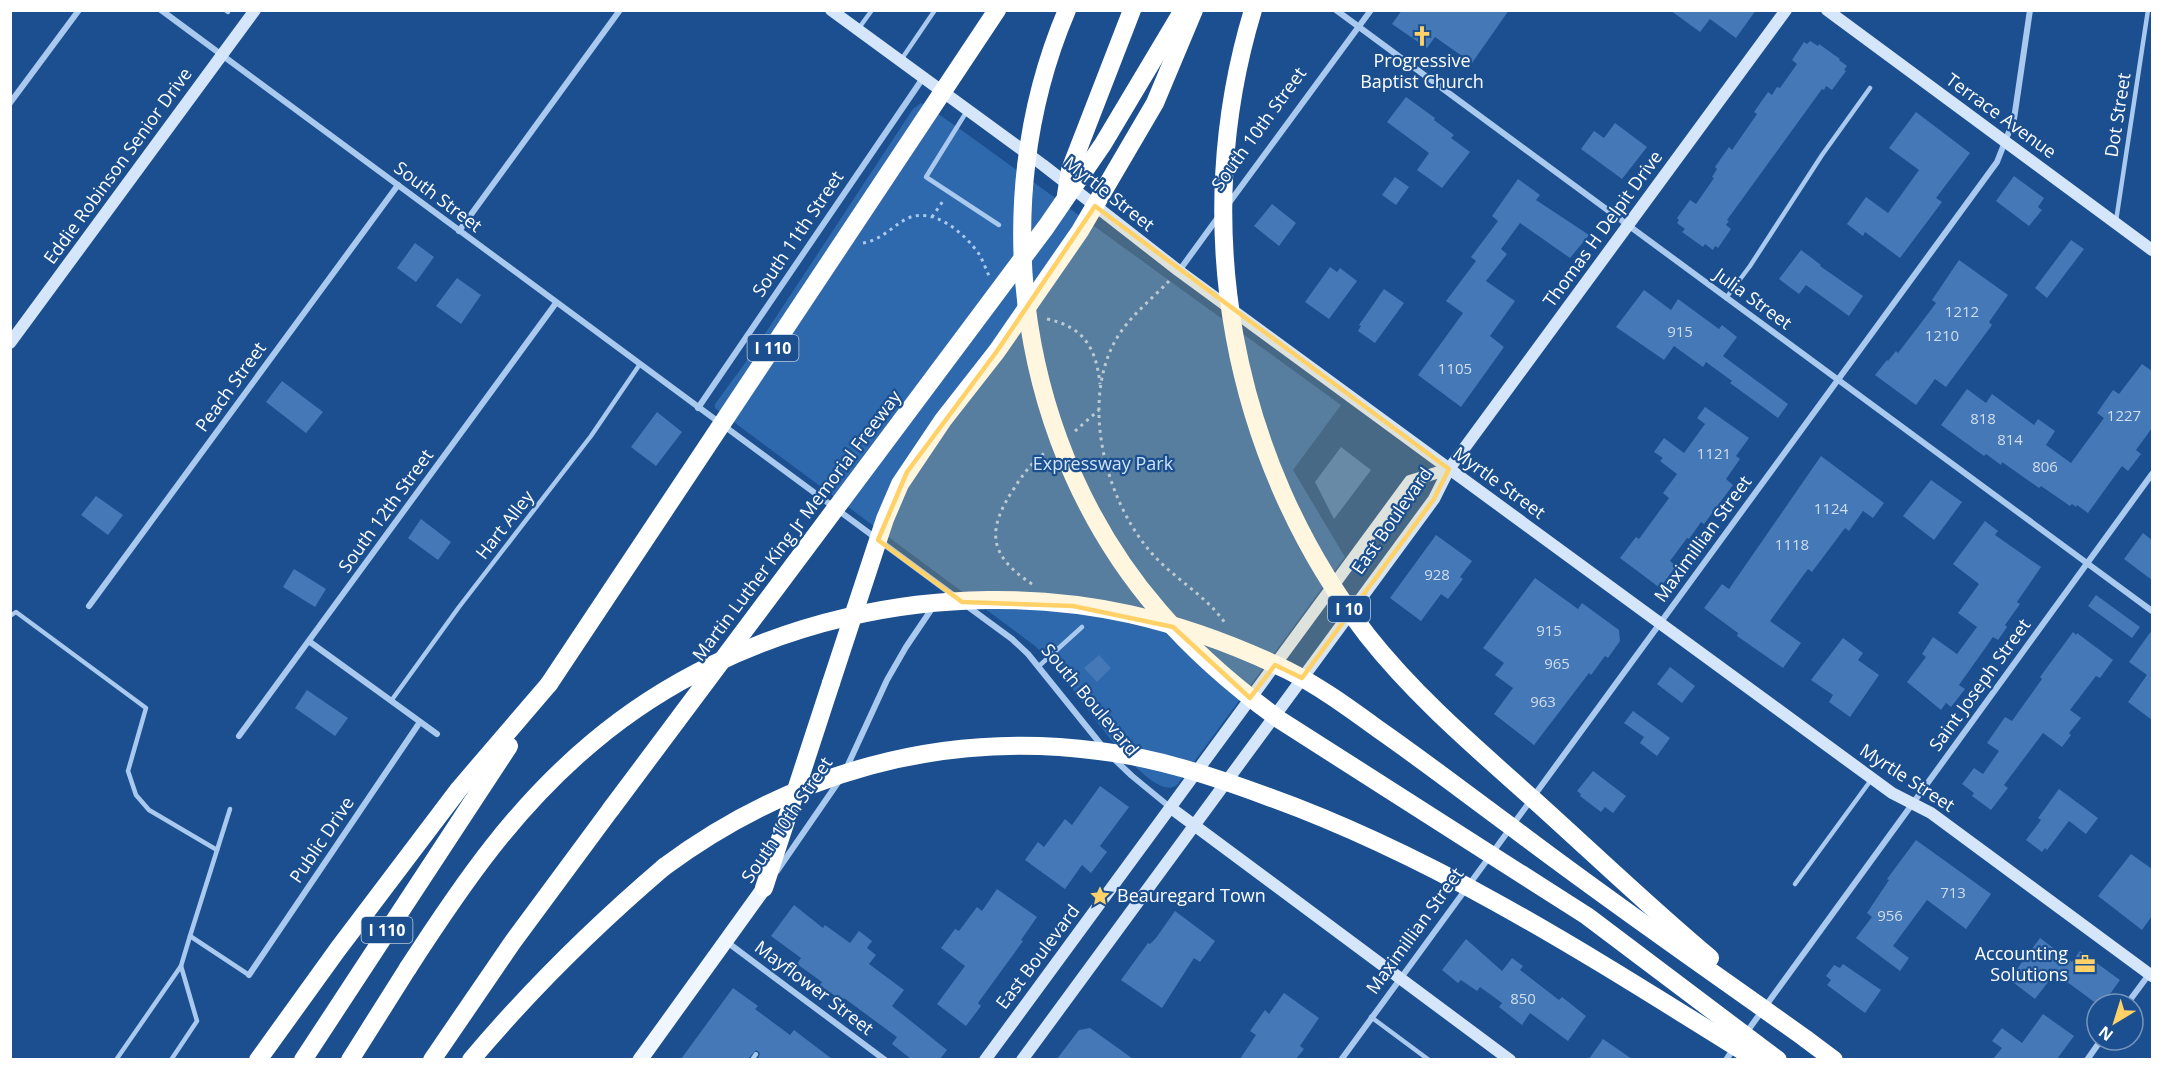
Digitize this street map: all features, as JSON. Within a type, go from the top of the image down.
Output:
[{"type":"highway","name":"I 110","points":[[303,1059],[466,795],[549,684],[997,10]]},
{"type":"highway","points":[[1067,10],[1044,75],[1025,171],[1022,238],[1026,304],[1037,369],[1057,434],[1083,495],[1125,565],[1158,610],[1180,634],[1212,666],[1254,701],[1280,720],[1587,916],[1778,1059]]},
{"type":"highway","points":[[1065,200],[1070,170],[1132,10]]},
{"type":"highway","name":"Martin Luther King Jr Memorial Freeway","points":[[432,1059],[512,944],[611,809],[966,336],[1065,200],[1143,79],[1183,10]]},
{"type":"highway","points":[[764,888],[885,519],[903,478],[943,420],[998,351],[1080,231],[1155,103],[1194,10]]},
{"type":"highway","name":"I 10","points":[[1253,10],[1231,104],[1224,169],[1223,236],[1227,292],[1233,335],[1252,412],[1270,465],[1308,545],[1368,636],[1428,702],[1632,890],[1806,1039],[1834,1059]]},
{"type":"highway","points":[[350,1059],[467,879],[504,830],[532,798],[593,741],[636,709],[681,682],[727,658],[766,642],[846,617],[873,611],[938,603],[1035,602],[1134,615],[1220,642],[1290,671],[1323,690],[1367,721],[1573,874],[1806,1039]]},
{"type":"highway","points":[[471,1059],[572,951],[612,912],[664,867],[716,832],[775,800],[836,775],[890,760],[933,752],[1000,745],[1066,747],[1132,756],[1203,774],[1287,803],[1372,838],[1421,861],[1620,974],[1757,1059]]},
{"type":"highway","points":[[258,1059],[331,958],[466,795]]},
{"type":"main road","name":"South 10th Street","points":[[640,1059],[764,888]]},
{"type":"street","points":[[10,104],[79,10]]},
{"type":"street","name":"South Street","points":[[161,10],[698,408]]},
{"type":"street","name":"Eddie Robinson Senior Drive","points":[[10,343],[255,10]]},
{"type":"street","points":[[459,231],[620,10]]},
{"type":"street","name":"Myrtle Street","points":[[831,10],[968,110],[1179,271],[1872,779],[1892,793],[1931,813],[2151,973]]},
{"type":"street","name":"Julia Street","points":[[1336,10],[2152,611]]},
{"type":"street","name":"South 10th Street","points":[[1179,271],[1371,10]]},
{"type":"street","name":"Thomas H Delpit Drive","points":[[1449,469],[1786,10]]},
{"type":"street","name":"Terrace Avenue","points":[[1827,10],[2152,250]]},
{"type":"street","name":"Maximillian Street","points":[[1341,1059],[1997,162],[2014,119],[2030,10]]},
{"type":"street","name":"South 11th Street","points":[[698,408],[923,78]]},
{"type":"street","name":"Peach Street","points":[[89,606],[398,185]]},
{"type":"street","name":"South 12th Street","points":[[239,736],[556,303]]},
{"type":"street","name":"South Boulevard","points":[[698,408],[1012,639],[1039,666],[1092,735],[1117,762],[1171,808],[1510,1059]]},
{"type":"street","name":"East Boulevard","points":[[985,1059],[1410,481],[1449,469]]},
{"type":"street","name":"East Boulevard","points":[[1022,1059],[1434,499],[1449,469]]},
{"type":"street","name":"Saint Joseph Street","points":[[1726,1059],[2152,474]]},
{"type":"street","name":"South 10th Street","points":[[764,888],[832,793],[854,755],[887,680],[901,655],[946,590]]},
{"type":"street","points":[[310,642],[437,735]]},
{"type":"street","name":"Public Drive","points":[[249,975],[420,722]]},
{"type":"street","name":"Mayflower Street","points":[[726,941],[885,1059]]},
{"type":"street","points":[[2136,992],[2151,973]]},
{"type":"lane","points":[[858,30],[872,10]]},
{"type":"lane","points":[[900,61],[935,10]]},
{"type":"lane","name":"Dot Street","points":[[2116,223],[2148,10]]},
{"type":"lane","points":[[1726,298],[1870,88]]},
{"type":"lane","points":[[968,110],[926,177],[999,225]]},
{"type":"lane","name":"Hart Alley","points":[[390,701],[459,607],[591,436],[640,364]]},
{"type":"lane","points":[[10,616],[16,612],[146,708],[128,771],[136,795],[149,810],[217,850]]},
{"type":"lane","points":[[1039,666],[1082,627]]},
{"type":"lane","points":[[1795,884],[1872,779]]},
{"type":"lane","points":[[116,1059],[181,966],[230,809]]},
{"type":"lane","points":[[190,936],[249,975]]},
{"type":"lane","points":[[171,1059],[197,1021],[181,966]]},
{"type":"lane","points":[[1371,1017],[1429,1059]]},
{"type":"lane","points":[[752,1059],[756,1054]]},
{"type":"path","points":[[932,217],[949,192]]},
{"type":"path","points":[[858,244],[878,239],[907,219],[920,215],[932,217],[941,220],[966,239],[980,256],[990,279]]},
{"type":"path","points":[[1179,271],[1124,327],[1103,366],[1099,411],[1103,454],[1121,508],[1134,530],[1170,573],[1214,608],[1229,629]]},
{"type":"path","points":[[1040,317],[1068,325],[1087,343],[1095,354],[1100,389]]},
{"type":"path","points":[[1068,437],[1099,411]]},
{"type":"path","points":[[1037,586],[1013,571],[1004,561],[998,550],[996,527],[998,514],[1020,478],[1037,458],[1052,447]]},
{"type":"highlighted area","points":[[1095,206],[1449,469],[1434,499],[1302,678],[1275,665],[1250,698],[1173,627],[1073,606],[962,602],[878,540],[907,472],[997,351]]},
{"type":"green space","name":"Expressway Park","points":[[921,103],[1341,405],[1293,470],[1345,557],[1177,785],[1165,787],[1149,779],[1132,763],[1113,742],[1058,669],[1035,646],[715,408],[715,404],[751,355],[913,109]]},
{"type":"building","points":[[1402,10],[1509,10],[1472,63],[1435,37],[1427,48],[1392,24]]},
{"type":"building","points":[[1670,10],[1756,10],[1736,38],[1710,19],[1700,32]]},
{"type":"building","points":[[1810,41],[1818,46],[1819,44],[1840,59],[1847,66],[1844,70],[1846,71],[1832,90],[1826,86],[1824,90],[1822,89],[1727,220],[1729,221],[1726,225],[1731,229],[1718,248],[1715,246],[1713,250],[1705,244],[1703,247],[1682,232],[1685,229],[1677,223],[1679,220],[1677,218],[1690,200],[1696,204],[1714,178],[1712,177],[1717,169],[1715,167],[1729,147],[1732,150],[1757,114],[1754,112],[1768,92],[1772,95],[1777,87],[1780,88],[1797,64],[1792,60],[1804,42],[1807,44]]},
{"type":"building","points":[[1406,97],[1435,118],[1434,120],[1454,135],[1451,138],[1470,152],[1442,188],[1417,170],[1429,153],[1387,122]]},
{"type":"building","points":[[1916,112],[1970,153],[1936,198],[1942,202],[1900,258],[1865,232],[1863,236],[1847,224],[1866,197],[1888,213],[1919,170],[1889,148]]},
{"type":"building","points":[[1615,123],[1647,147],[1622,179],[1581,149],[1594,131],[1604,138]]},
{"type":"building","points":[[2014,176],[2044,198],[2038,207],[2042,210],[2029,226],[1996,201]]},
{"type":"building","points":[[1395,177],[1409,187],[1396,205],[1382,195]]},
{"type":"building","points":[[1518,179],[1540,195],[1536,200],[1589,235],[1570,258],[1520,223],[1501,249],[1507,254],[1486,281],[1515,301],[1490,336],[1504,347],[1461,407],[1418,375],[1463,313],[1446,301],[1476,261],[1471,257],[1498,221],[1492,216]]},
{"type":"building","points":[[1272,204],[1296,223],[1279,246],[1254,226]]},
{"type":"building","points":[[2071,240],[2084,249],[2047,298],[2035,288]]},
{"type":"building","points":[[415,243],[434,257],[416,282],[397,268]]},
{"type":"building","points":[[1801,250],[1863,296],[1849,316],[1806,285],[1799,294],[1779,279]]},
{"type":"building","points":[[1959,260],[2008,295],[1989,322],[1992,325],[1946,387],[1935,379],[1916,405],[1875,375],[1896,351],[1898,353],[1936,303],[1932,300]]},
{"type":"building","points":[[1330,267],[1337,272],[1340,268],[1357,281],[1329,319],[1305,302]]},
{"type":"building","points":[[457,278],[481,295],[461,324],[436,306]]},
{"type":"building","points":[[1384,289],[1404,303],[1375,343],[1358,331],[1361,326],[1359,325]]},
{"type":"building","points":[[1644,290],[1671,310],[1678,299],[1719,329],[1722,325],[1737,337],[1723,356],[1788,404],[1778,418],[1730,383],[1732,381],[1706,362],[1703,367],[1674,346],[1664,360],[1616,327]]},
{"type":"building","points":[[2142,364],[2152,371],[2152,428],[2136,450],[2141,454],[2128,471],[2122,466],[2088,513],[2077,505],[2076,507],[2072,504],[2070,506],[2041,486],[2039,488],[2002,462],[2001,465],[1986,454],[1984,456],[1941,425],[1967,389],[1986,403],[1992,394],[2034,425],[2038,419],[2055,431],[2046,445],[2071,463],[2104,418],[2097,413],[2113,390],[2119,394]]},
{"type":"building","points":[[282,381],[323,412],[306,433],[266,402]]},
{"type":"building","points":[[1705,407],[1749,438],[1736,456],[1740,459],[1726,479],[1733,485],[1704,524],[1701,522],[1670,561],[1676,566],[1660,588],[1620,558],[1636,537],[1639,539],[1669,498],[1663,493],[1677,474],[1660,461],[1663,458],[1654,452],[1664,438],[1684,453],[1705,424],[1697,418]]},
{"type":"building","points":[[657,412],[682,432],[656,466],[631,447]]},
{"type":"building","points":[[1341,447],[1371,470],[1334,519],[1315,482]]},
{"type":"building","points":[[1821,456],[1884,503],[1873,518],[1863,511],[1849,531],[1845,528],[1812,572],[1808,569],[1770,621],[1801,643],[1783,668],[1737,636],[1738,633],[1704,608],[1722,584],[1729,589]]},
{"type":"building","points":[[1931,480],[1962,502],[1934,540],[1903,516]]},
{"type":"building","points":[[96,496],[123,515],[108,535],[81,515]]},
{"type":"building","points":[[421,519],[451,542],[438,560],[408,538]]},
{"type":"building","points":[[1985,521],[1998,531],[1995,535],[2041,567],[2017,602],[2020,604],[2005,625],[2007,627],[1998,640],[1993,637],[1959,685],[1965,689],[1951,707],[1946,703],[1941,710],[1907,682],[1926,657],[1922,654],[1933,637],[1957,654],[1977,627],[1958,613],[1979,584],[1953,564]]},
{"type":"building","points":[[2143,533],[2152,540],[2152,580],[2124,559]]},
{"type":"building","points":[[1436,535],[1472,561],[1460,577],[1463,579],[1448,599],[1441,594],[1421,621],[1390,598]]},
{"type":"building","points":[[294,569],[326,589],[315,607],[283,587]]},
{"type":"building","points":[[1535,578],[1578,609],[1582,603],[1619,630],[1620,641],[1608,658],[1605,656],[1591,675],[1589,673],[1534,745],[1494,714],[1513,688],[1495,675],[1504,663],[1483,648]]},
{"type":"building","points":[[2096,595],[2140,627],[2132,638],[2088,606]]},
{"type":"building","points":[[2152,630],[2152,720],[2128,702],[2147,675],[2129,662]]},
{"type":"building","points":[[2073,632],[2113,660],[2100,678],[2096,676],[2070,710],[2081,718],[2069,733],[2071,735],[2062,747],[2043,733],[2004,785],[2008,788],[1991,810],[1972,796],[1974,793],[1962,784],[1974,768],[1983,774],[1999,751],[1987,743],[2005,717],[2012,721]]},
{"type":"building","points":[[1843,638],[1863,653],[1858,660],[1879,675],[1850,717],[1829,702],[1833,695],[1811,680]]},
{"type":"building","points":[[1099,655],[1111,668],[1097,682],[1084,668]]},
{"type":"building","points":[[1670,667],[1695,686],[1682,703],[1657,684]]},
{"type":"building","points":[[307,690],[348,718],[335,736],[295,708]]},
{"type":"building","points":[[1633,711],[1670,738],[1657,756],[1640,743],[1644,737],[1624,723]]},
{"type":"building","points":[[1593,771],[1626,796],[1613,813],[1605,807],[1601,812],[1577,791]]},
{"type":"building","points":[[1100,786],[1129,807],[1100,846],[1107,852],[1091,873],[1082,865],[1065,889],[1025,860],[1038,842],[1044,847],[1065,819],[1072,825]]},
{"type":"building","points":[[2059,789],[2098,818],[2086,834],[2069,821],[2047,850],[2045,848],[2042,852],[2026,840],[2041,820],[2038,818]]},
{"type":"building","points":[[1916,840],[1991,894],[1966,929],[1927,900],[1893,946],[1909,958],[1900,971],[1856,938],[1872,917],[1867,913],[1889,880],[1887,879]]},
{"type":"building","points":[[2131,854],[2152,869],[2152,916],[2142,930],[2098,896]]},
{"type":"building","points":[[997,889],[1037,917],[1021,940],[1023,941],[978,1003],[981,1006],[966,1026],[937,1004],[965,966],[941,948],[955,929],[959,931],[977,907],[982,911]]},
{"type":"building","points":[[794,905],[823,928],[825,925],[850,943],[859,931],[872,941],[867,948],[876,955],[869,964],[904,990],[892,1006],[947,1050],[940,1059],[911,1059],[892,1044],[897,1037],[844,998],[842,1001],[820,985],[822,982],[797,964],[801,958],[771,936]]},
{"type":"building","points":[[1175,911],[1215,941],[1200,962],[1194,958],[1162,1008],[1121,980]]},
{"type":"building","points":[[2040,938],[2072,962],[2080,951],[2120,980],[2112,992],[2085,992],[2085,995],[2055,973],[2035,999],[2014,983],[2022,973],[2017,969]]},
{"type":"building","points":[[1466,939],[1502,971],[1512,958],[1523,966],[1520,970],[1559,1000],[1562,997],[1586,1016],[1568,1041],[1530,1013],[1522,1025],[1499,1007],[1502,1003],[1480,987],[1477,991],[1461,980],[1458,983],[1442,970]]},
{"type":"building","points":[[1843,964],[1881,990],[1865,1013],[1827,985],[1831,980],[1826,976],[1834,965],[1840,968]]},
{"type":"building","points":[[733,988],[758,1006],[755,1009],[790,1035],[794,1030],[832,1059],[758,1059],[760,1053],[756,1050],[748,1059],[681,1059]]},
{"type":"building","points":[[1284,993],[1319,1018],[1300,1046],[1304,1049],[1296,1059],[1240,1059],[1256,1035],[1250,1031],[1265,1010],[1269,1014]]},
{"type":"building","points":[[2043,1014],[2074,1036],[2057,1059],[1993,1059],[2002,1048],[1992,1041],[2002,1028],[2022,1043]]},
{"type":"building","points":[[1090,1028],[1133,1059],[1057,1059],[1079,1030]]},
{"type":"building","points":[[1603,1039],[1632,1059],[1589,1059]]},
{"type":"place","name":"Progressive Baptist Church","points":[[1422,36]]},
{"type":"place","name":"Beauregard Town","points":[[1100,896]]},
{"type":"place","name":"Accounting Solutions","points":[[2085,964]]}]
